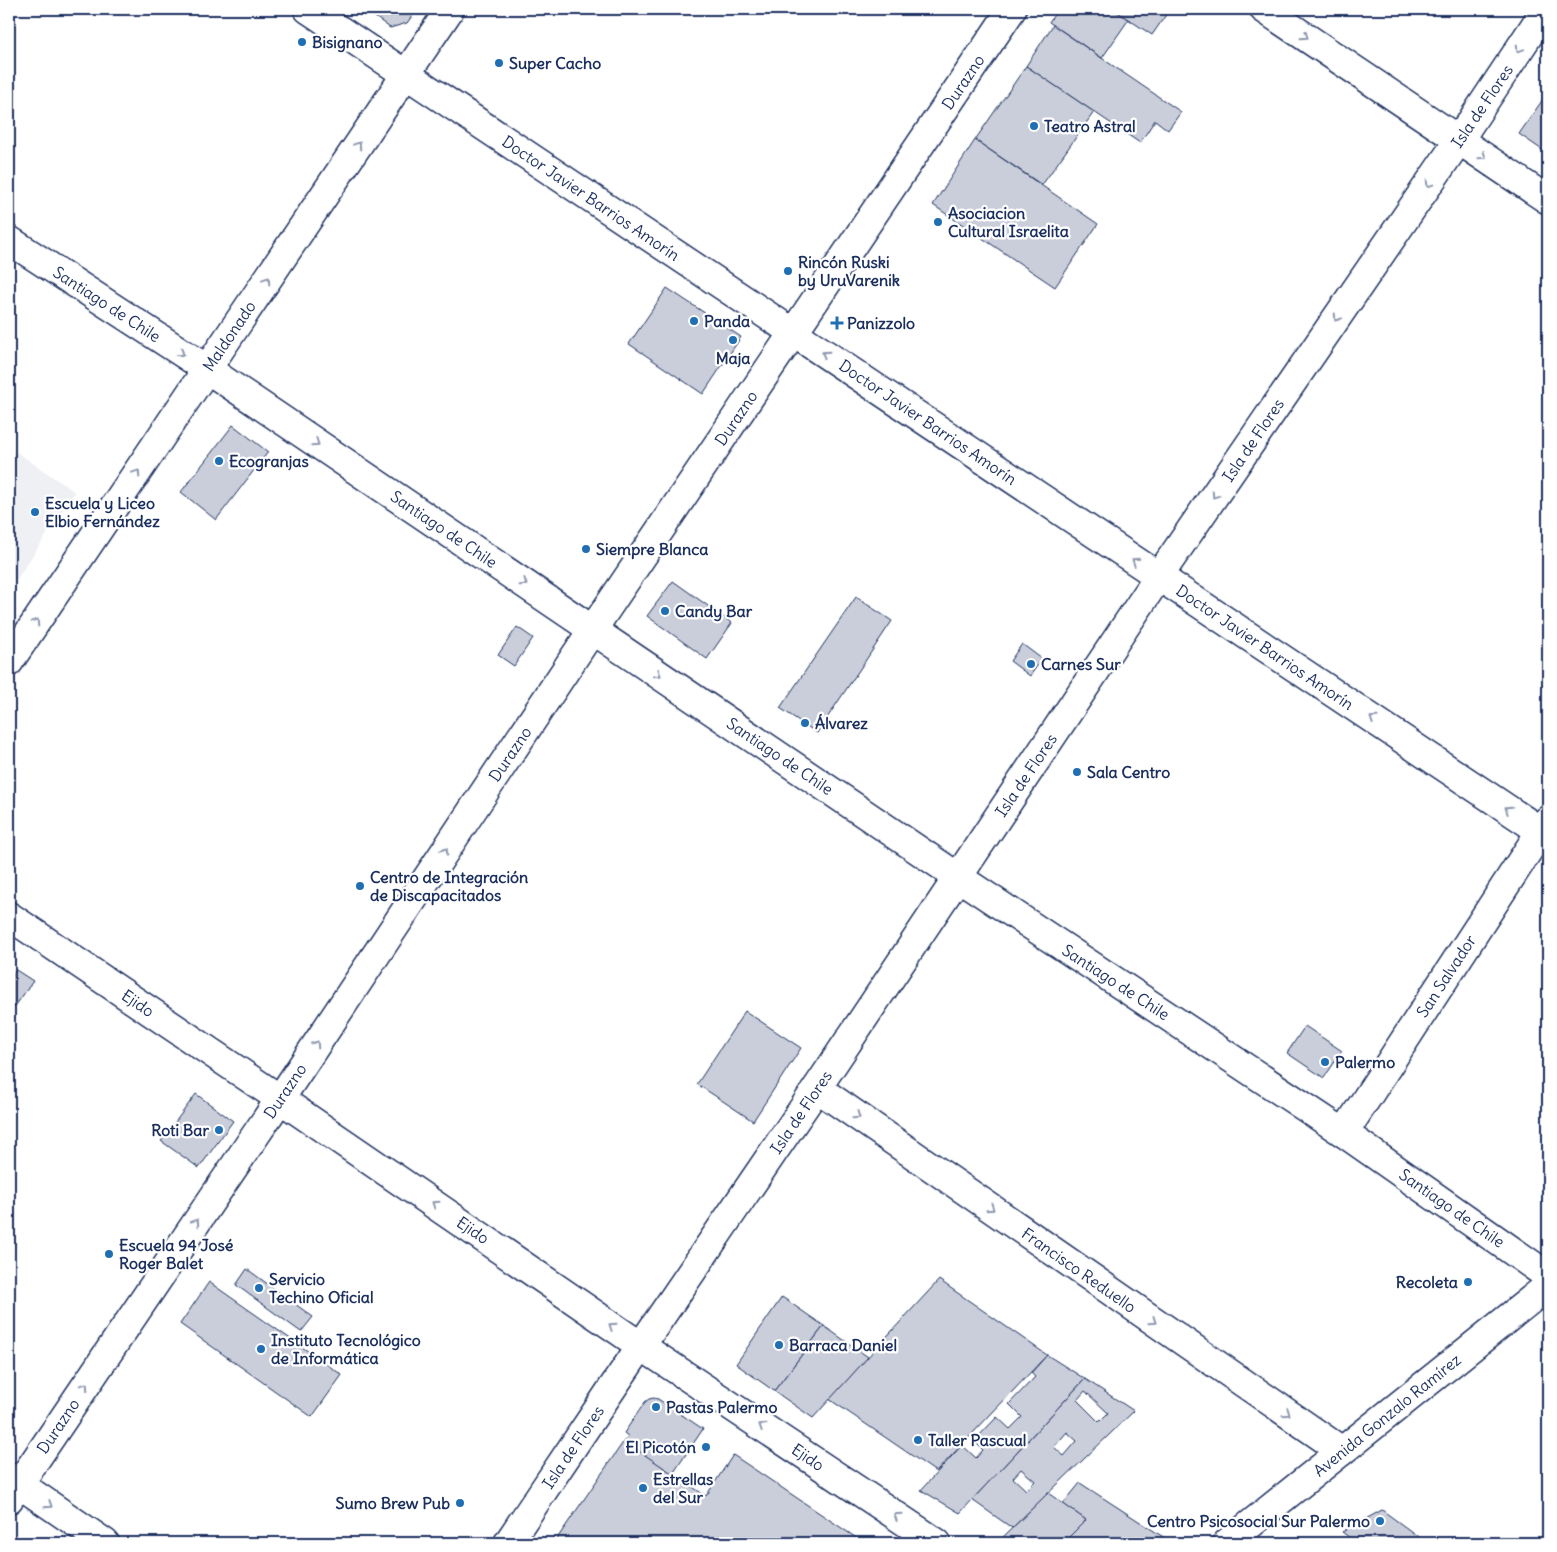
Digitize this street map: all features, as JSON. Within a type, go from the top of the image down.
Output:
[{"type":"street","name":"Doctor Javier Barrios Amorín","points":[[308,9],[1159,576],[1546,829]]},
{"type":"street","name":"Maldonado","points":[[9,662],[450,9]]},
{"type":"street","name":"Durazno","points":[[12,1487],[280,1099],[593,629],[1012,9]]},
{"type":"street","points":[[1264,9],[1548,200]]},
{"type":"street","name":"Isla de Flores","points":[[508,1543],[817,1088],[1159,576],[1459,140],[1546,9]]},
{"type":"street","name":"Santiago de Chile","points":[[9,240],[207,369],[958,877],[1344,1132],[1548,1276]]},
{"type":"street","name":"San Salvador","points":[[1344,1132],[1546,829]]},
{"type":"street","name":"Ejido","points":[[9,916],[641,1346],[937,1543]]},
{"type":"street","name":"Francisco Reduello","points":[[817,1088],[1342,1451]]},
{"type":"street","name":"Avenida Gonzalo Ramírez","points":[[1227,1543],[1548,1286]]},
{"type":"street","points":[[12,1487],[105,1543]]},
{"type":"shaded area","name":"Escuela y Liceo Elbio Fernández","points":[[9,447],[75,492],[9,591]]},
{"type":"building","points":[[364,9],[417,9],[407,23],[390,28]]},
{"type":"building","points":[[1058,9],[1113,9],[1129,19],[1102,58],[1049,22]]},
{"type":"building","points":[[1113,9],[1170,9],[1152,35]]},
{"type":"building","points":[[1053,25],[1181,112],[1168,130],[1155,120],[1140,143],[1026,66]]},
{"type":"building","name":"Teatro Astral","points":[[1026,66],[1094,112],[1042,185],[975,140]]},
{"type":"building","points":[[1548,92],[1548,154],[1519,134]]},
{"type":"building","points":[[975,140],[1098,224],[1055,287],[933,205]]},
{"type":"building","points":[[667,288],[741,337],[703,394],[629,344]]},
{"type":"building","points":[[233,425],[268,452],[216,520],[181,492]]},
{"type":"building","points":[[673,581],[732,623],[707,659],[647,616]]},
{"type":"building","points":[[856,597],[892,621],[817,733],[780,708]]},
{"type":"building","points":[[517,627],[533,638],[514,666],[498,655]]},
{"type":"building","points":[[1022,644],[1042,659],[1030,676],[1010,661]]},
{"type":"building","points":[[16,970],[33,981],[9,1015],[9,980]]},
{"type":"building","points":[[745,1011],[801,1048],[753,1121],[697,1084]]},
{"type":"building","points":[[1305,1026],[1342,1051],[1324,1078],[1287,1053]]},
{"type":"building","points":[[196,1094],[233,1121],[199,1168],[161,1141]]},
{"type":"building","points":[[247,1269],[313,1317],[301,1332],[236,1285]]},
{"type":"building","points":[[939,1280],[1047,1355],[936,1472],[829,1399]]},
{"type":"building","name":"Instituto Tecnológico de Informática","points":[[209,1282],[342,1375],[312,1417],[180,1324]]},
{"type":"building","name":"Barraca Daniel","points":[[782,1297],[824,1326],[774,1391],[736,1364]]},
{"type":"building","points":[[824,1326],[868,1357],[813,1418],[774,1391]]},
{"type":"building","points":[[1047,1355],[1085,1379],[960,1513],[921,1490],[962,1445],[976,1458],[983,1450],[974,1441],[997,1417],[1010,1429],[1022,1417],[1009,1404],[1035,1377],[1031,1373]]},
{"type":"building","points":[[1085,1379],[1134,1411],[1012,1528],[972,1500]],"holes":[[[1085,1391],[1108,1413],[1099,1422],[1077,1400]],[[1067,1432],[1077,1441],[1064,1456],[1054,1447]],[[1021,1469],[1035,1481],[1026,1490],[1013,1478]]]},
{"type":"building","points":[[654,1398],[703,1429],[672,1475],[624,1441],[628,1436],[624,1433],[645,1402]]},
{"type":"building","name":"Estrellas del Sur","points":[[624,1441],[706,1496],[733,1455],[864,1543],[554,1543]]},
{"type":"building","points":[[1080,1483],[1168,1540],[1164,1543],[1063,1543],[1086,1520],[1063,1504]]},
{"type":"building","points":[[1048,1493],[1086,1520],[1063,1543],[998,1542]]},
{"type":"building","name":"Centro Psicosocial Sur Palermo","points":[[1382,1510],[1427,1543],[1357,1543],[1342,1532]]},
{"type":"place","name":"Bisignano","points":[[302,42]]},
{"type":"place","name":"Super Cacho","points":[[499,63]]},
{"type":"place","name":"Teatro Astral","points":[[1034,126]]},
{"type":"place","name":"Asociacion Cultural Israelita","points":[[938,222]]},
{"type":"place","name":"Rincón Ruski by UruVarenik","points":[[788,271]]},
{"type":"place","name":"Panda","points":[[694,321]]},
{"type":"place","name":"Panizzolo","points":[[837,323]]},
{"type":"place","name":"Maja","points":[[733,340]]},
{"type":"place","name":"Ecogranjas","points":[[219,461]]},
{"type":"place","name":"Escuela y Liceo Elbio Fernández","points":[[35,512]]},
{"type":"place","name":"Siempre Blanca","points":[[586,549]]},
{"type":"place","name":"Candy Bar","points":[[665,611]]},
{"type":"place","name":"Carnes Sur","points":[[1031,664]]},
{"type":"place","name":"Álvarez","points":[[805,723]]},
{"type":"place","name":"Sala Centro","points":[[1077,772]]},
{"type":"place","name":"Centro de Integración de Discapacitados","points":[[360,886]]},
{"type":"place","name":"Palermo","points":[[1325,1062]]},
{"type":"place","name":"Roti Bar","points":[[219,1130]]},
{"type":"place","name":"Escuela 94 José Roger Balet","points":[[109,1254]]},
{"type":"place","name":"Recoleta","points":[[1468,1282]]},
{"type":"place","name":"Servicio Techino Oficial","points":[[259,1288]]},
{"type":"place","name":"Barraca Daniel","points":[[779,1345]]},
{"type":"place","name":"Instituto Tecnológico de Informática","points":[[261,1349]]},
{"type":"place","name":"Pastas Palermo","points":[[656,1407]]},
{"type":"place","name":"Taller Pascual","points":[[918,1440]]},
{"type":"place","name":"El Picotón","points":[[706,1447]]},
{"type":"place","name":"Estrellas del Sur","points":[[643,1488]]},
{"type":"place","name":"Sumo Brew Pub","points":[[460,1503]]},
{"type":"place","name":"Centro Psicosocial Sur Palermo","points":[[1380,1521]]}]
